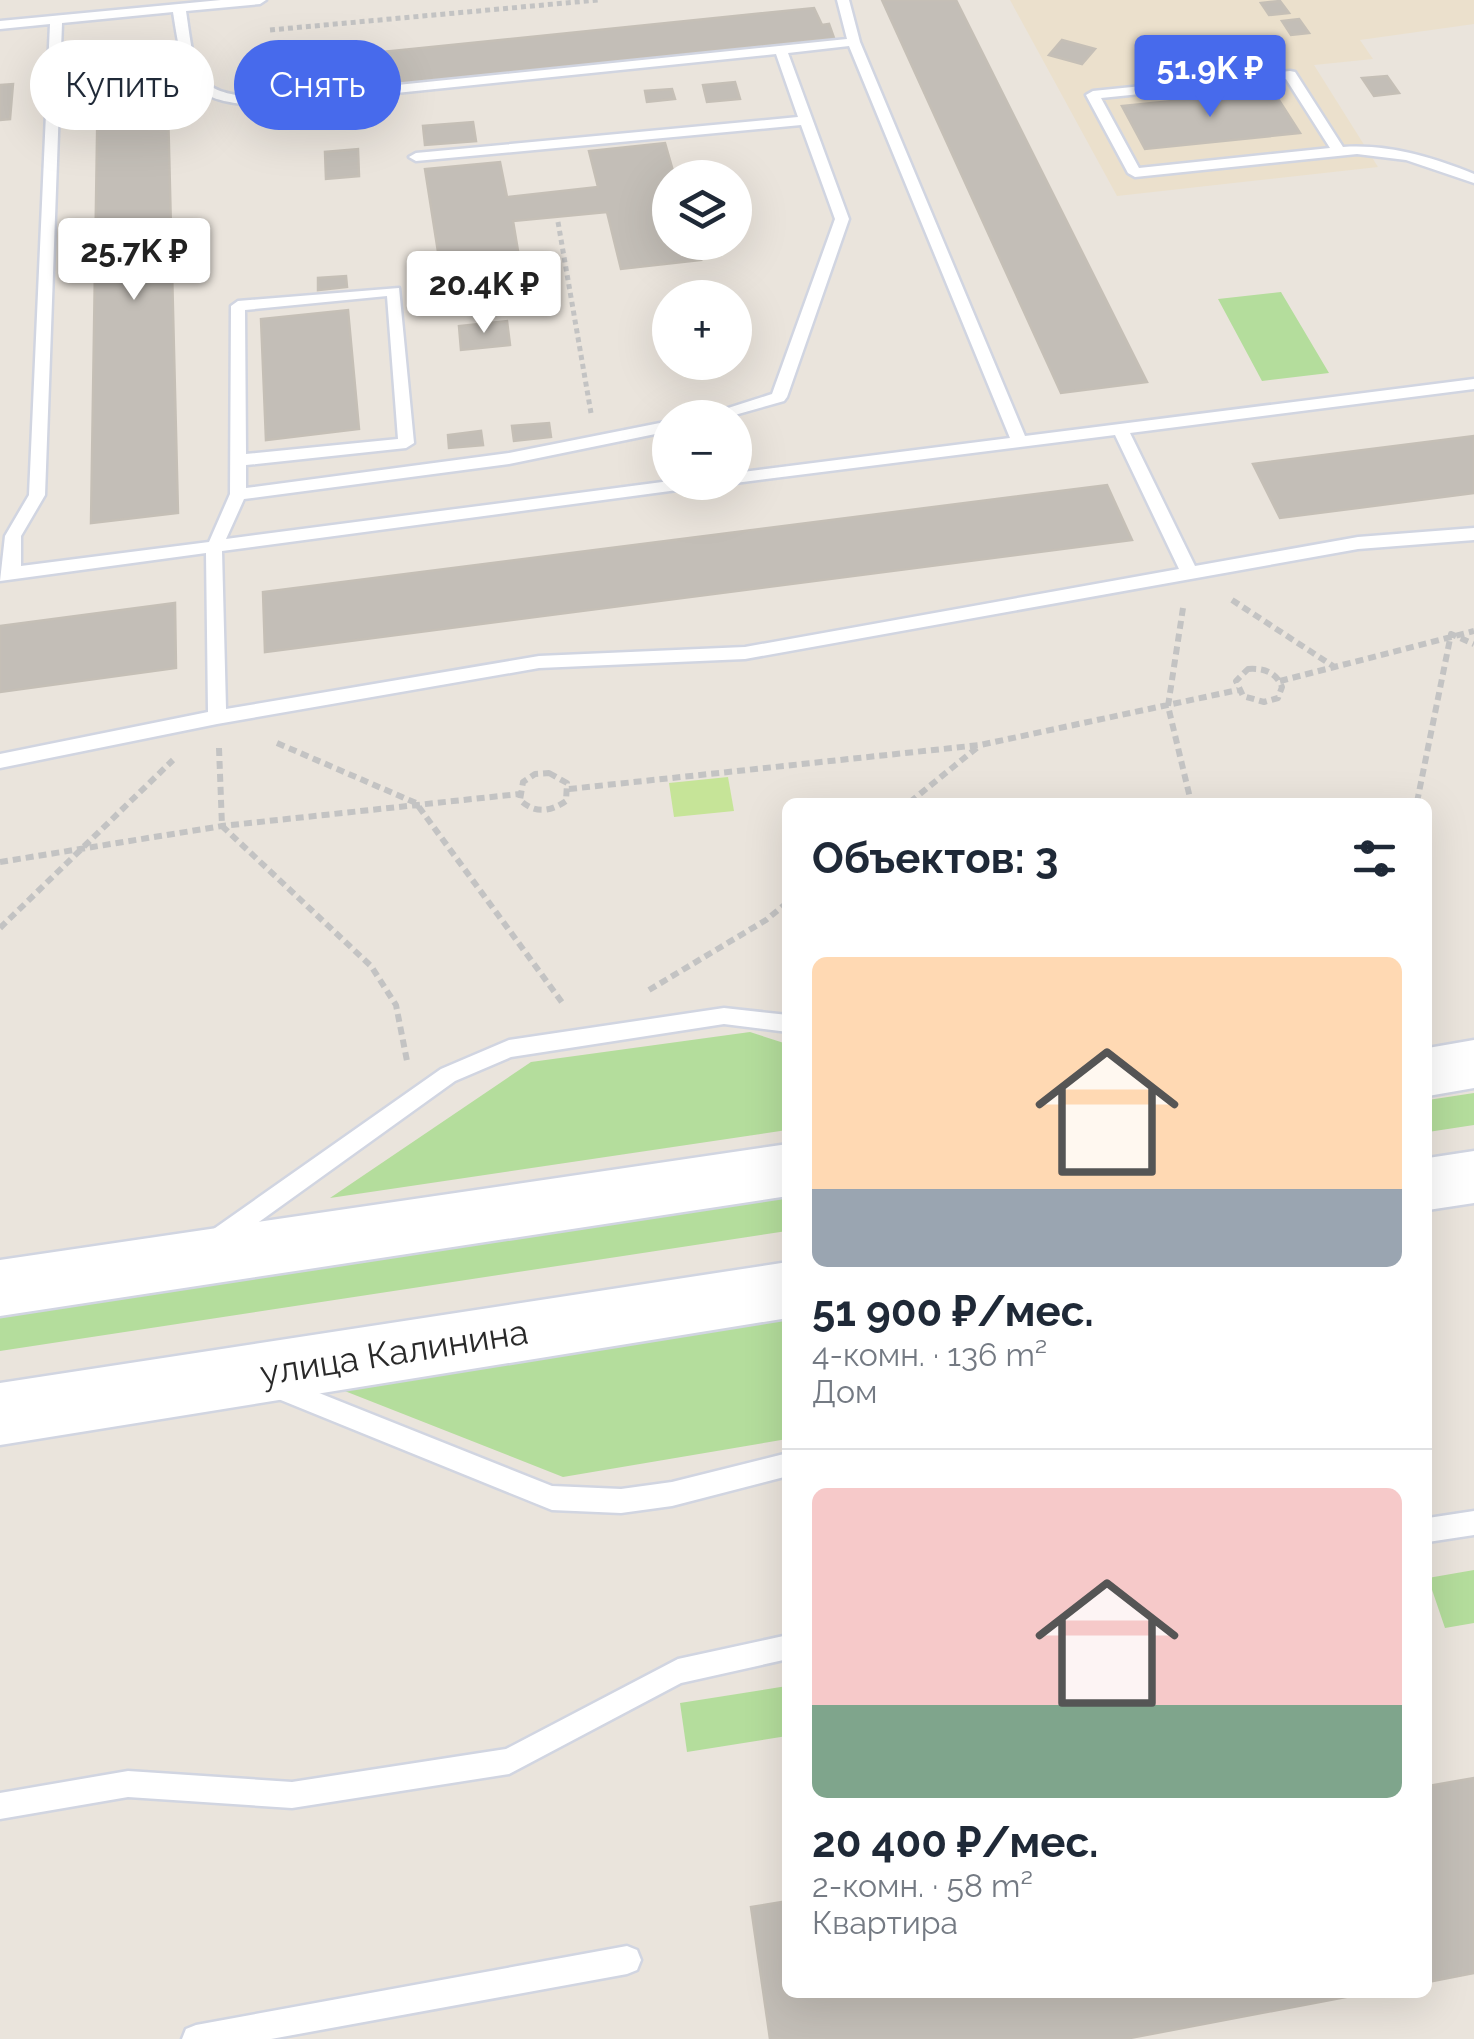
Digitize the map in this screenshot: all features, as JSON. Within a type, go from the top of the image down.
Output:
[{"type":"main road","points":[[1432,1071],[1474,1064]]},
{"type":"main road","points":[[0,1288],[782,1171]]},
{"type":"main road","points":[[1432,1183],[1474,1176]]},
{"type":"main road","name":"улица Калинина","points":[[0,1414],[782,1291]]},
{"type":"lane","points":[[0,25],[260,0]]},
{"type":"lane","points":[[843,0],[854,42],[1019,440]]},
{"type":"lane","points":[[178,8],[190,76],[202,91],[229,102],[854,42]]},
{"type":"lane","points":[[56,20],[37,495],[7,537],[6,575],[652,489]]},
{"type":"lane","points":[[752,404],[778,397],[842,219],[781,50]]},
{"type":"lane","points":[[1339,151],[1290,75],[1093,96],[1135,173],[1339,151],[1366,148],[1408,155],[1474,180]]},
{"type":"lane","points":[[416,157],[807,120]]},
{"type":"lane","points":[[217,717],[214,548],[238,494],[238,460],[238,306],[394,291],[406,443],[238,460]]},
{"type":"lane","points":[[752,476],[1474,384]]},
{"type":"lane","points":[[1120,429],[1189,572]]},
{"type":"lane","points":[[238,494],[376,478],[596,444],[652,430]]},
{"type":"lane","points":[[0,761],[217,717],[539,662],[745,654],[1358,542],[1474,534]]},
{"type":"lane","points":[[188,1259],[448,1075],[509,1049],[724,1016],[782,1023]]},
{"type":"lane","points":[[244,1374],[552,1498],[621,1501],[672,1494],[782,1466]]},
{"type":"lane","points":[[1432,1529],[1474,1522]]},
{"type":"lane","points":[[0,1806],[128,1784],[292,1795],[509,1761],[678,1671],[782,1649]]},
{"type":"lane","points":[[196,2039],[261,2033],[627,1960]]},
{"type":"path","points":[[184,38],[598,0]]},
{"type":"path","points":[[558,222],[596,444]]},
{"type":"path","points":[[1190,798],[1168,706],[1189,572],[1336,668]]},
{"type":"path","points":[[1280,681],[1451,634],[1474,632]]},
{"type":"path","points":[[1451,634],[1474,644]]},
{"type":"path","points":[[1418,798],[1451,634]]},
{"type":"path","points":[[569,789],[980,746],[1238,690],[1257,702],[1272,701],[1281,693],[1280,681],[1268,671],[1248,669],[1238,676],[1238,690]]},
{"type":"path","points":[[217,717],[416,802],[565,1007]]},
{"type":"path","points":[[217,717],[222,826],[371,966],[396,1004],[407,1061]]},
{"type":"path","points":[[0,928],[217,717]]},
{"type":"path","points":[[915,798],[980,746]]},
{"type":"path","points":[[518,794],[522,782],[542,773],[556,775],[569,789]]},
{"type":"path","points":[[518,794],[530,810],[546,811],[560,806],[569,789]]},
{"type":"path","points":[[0,862],[222,826],[416,802],[518,794]]},
{"type":"path","points":[[634,999],[782,907]]},
{"type":"shaded area","points":[[1010,0],[1474,0],[1474,24],[1360,40],[1373,59],[1314,65],[1378,167],[1117,196]]},
{"type":"green space","points":[[1281,292],[1329,373],[1262,381],[1218,299]]},
{"type":"green space","points":[[728,777],[734,811],[674,817],[669,783]]},
{"type":"green space","points":[[750,1032],[782,1042],[782,1131],[330,1198],[531,1062]]},
{"type":"green space","points":[[1474,1093],[1474,1125],[1432,1131],[1432,1099]]},
{"type":"green space","points":[[782,1197],[782,1232],[0,1351],[0,1314]]},
{"type":"green space","points":[[782,1310],[782,1440],[563,1477],[332,1386]]},
{"type":"green space","points":[[1474,1570],[1474,1623],[1445,1628],[1432,1590],[1432,1577]]},
{"type":"green space","points":[[782,1687],[782,1737],[687,1752],[680,1703]]},
{"type":"building","points":[[882,0],[956,0],[1147,382],[1061,393]]},
{"type":"building","points":[[1280,1],[1289,13],[1269,15],[1261,3]]},
{"type":"building","points":[[814,8],[822,25],[829,24],[834,38],[401,83],[401,50]]},
{"type":"building","points":[[1299,19],[1309,33],[1291,35],[1282,21]]},
{"type":"building","points":[[1062,40],[1095,49],[1082,64],[1049,55]]},
{"type":"building","points":[[1387,76],[1399,93],[1374,96],[1362,78]]},
{"type":"building","points":[[735,82],[740,99],[707,102],[703,85]]},
{"type":"building","points":[[13,84],[10,119],[0,120],[0,85]]},
{"type":"building","points":[[672,89],[675,99],[647,102],[645,91]]},
{"type":"building","points":[[1273,91],[1300,133],[1145,149],[1122,106]]},
{"type":"building","points":[[473,122],[476,141],[425,145],[423,126]]},
{"type":"building","points":[[97,130],[169,130],[178,513],[91,523]]},
{"type":"building","points":[[665,143],[670,160],[652,160],[652,260],[701,260],[621,269],[607,212],[513,221],[523,281],[444,290],[425,169],[500,162],[507,197],[598,187],[589,151]]},
{"type":"building","points":[[358,149],[359,176],[326,179],[325,152]]},
{"type":"building","points":[[346,276],[347,287],[318,290],[318,278]]},
{"type":"building","points":[[348,310],[359,429],[266,440],[261,319]]},
{"type":"building","points":[[507,321],[510,345],[461,350],[459,326]]},
{"type":"building","points":[[549,423],[551,437],[514,441],[512,426]]},
{"type":"building","points":[[481,431],[483,445],[449,448],[448,435]]},
{"type":"building","points":[[1474,436],[1474,493],[1280,518],[1253,464]]},
{"type":"building","points":[[1107,485],[1132,540],[265,652],[263,592]]},
{"type":"building","points":[[175,603],[176,668],[0,692],[0,626]]},
{"type":"building","points":[[1474,1778],[1474,1973],[1432,1981],[1432,1785]]},
{"type":"building","points":[[782,1902],[782,1998],[1340,1998],[1125,2039],[770,2039],[751,1907]]}]
